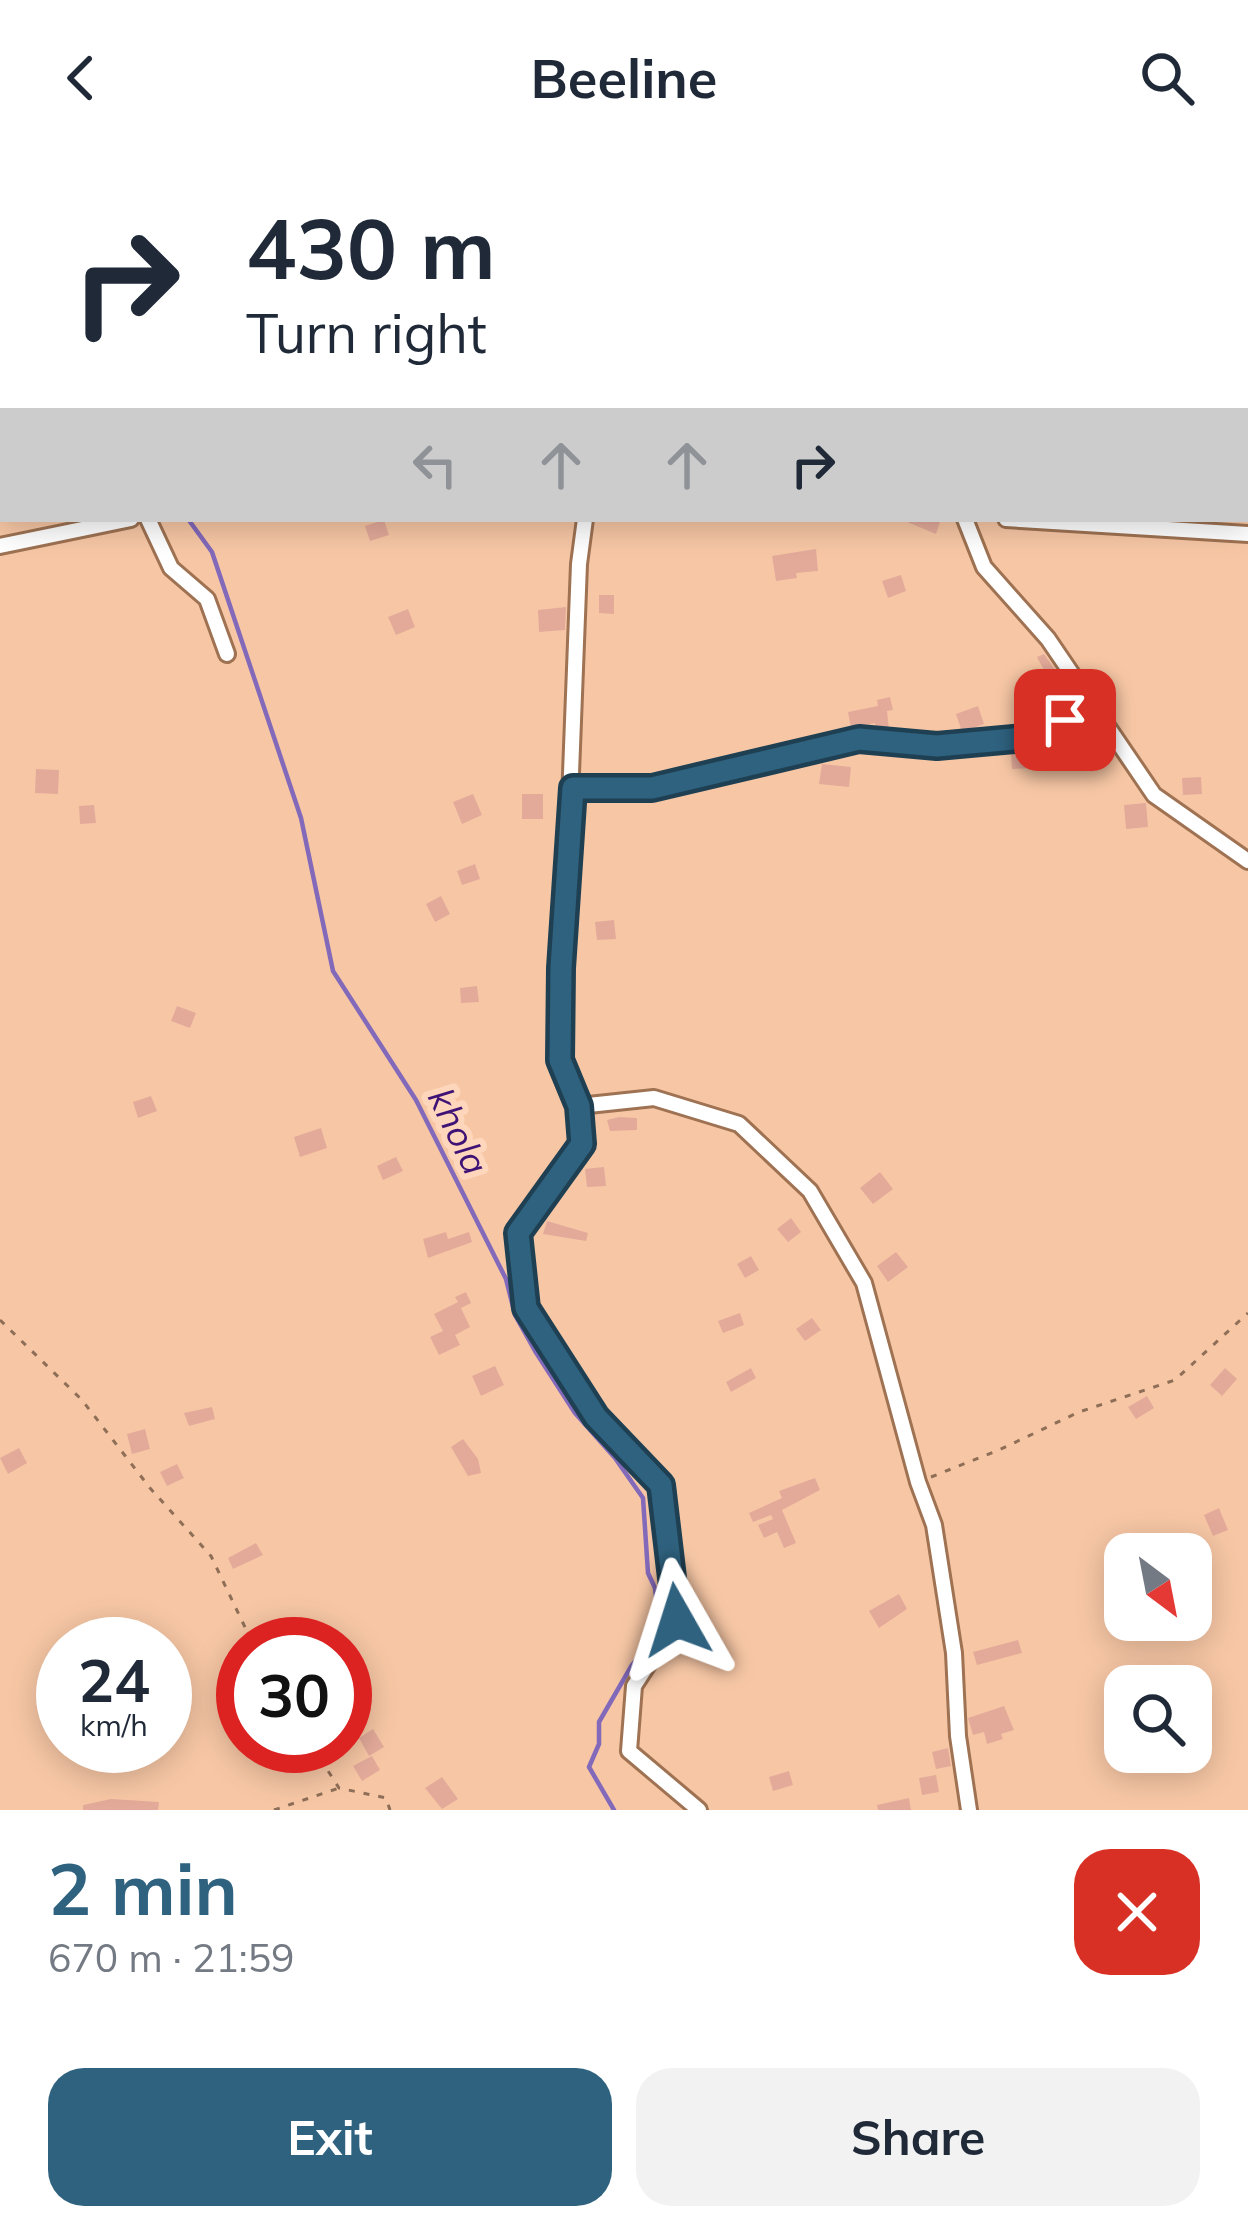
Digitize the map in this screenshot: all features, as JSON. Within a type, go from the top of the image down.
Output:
[{"type":"street","points":[[0,546],[116,522]]},
{"type":"street","points":[[149,522],[171,568],[207,599],[226,654]]},
{"type":"street","points":[[585,522],[579,564],[560,1060],[579,1106],[582,1144],[518,1233],[526,1308],[596,1417],[661,1485],[677,1620],[634,1686],[629,1751],[699,1810]]},
{"type":"street","points":[[966,522],[984,567],[1048,639],[1154,795],[1248,861]]},
{"type":"street","points":[[1054,522],[1248,534]]},
{"type":"street","points":[[573,788],[652,788],[859,739],[937,746],[1036,737],[1094,703]]},
{"type":"street","points":[[579,1106],[654,1098],[739,1124],[810,1191],[864,1283],[934,1525],[951,1632],[969,1810]]},
{"type":"path","points":[[918,1482],[1079,1412],[1175,1380],[1248,1313]]},
{"type":"path","points":[[0,1320],[82,1400],[150,1488],[211,1556],[240,1617]]},
{"type":"path","points":[[330,1773],[339,1788]]},
{"type":"path","points":[[274,1810],[339,1788],[386,1798],[390,1810]]},
{"type":"building","points":[[385,522],[389,535],[370,541],[365,526]]},
{"type":"building","points":[[907,522],[940,522],[936,534]]},
{"type":"building","points":[[816,549],[818,571],[776,581],[772,556]]},
{"type":"building","points":[[901,575],[906,591],[888,598],[882,581]]},
{"type":"building","points":[[599,595],[614,595],[614,614],[599,613]]},
{"type":"building","points":[[566,607],[565,630],[539,632],[538,610]]},
{"type":"building","points":[[408,609],[415,627],[396,635],[388,617]]},
{"type":"building","points":[[1044,654],[1075,698],[1063,705],[1037,657]]},
{"type":"building","points":[[890,697],[889,730],[876,729],[875,723],[851,728],[848,712],[878,706],[877,700]]},
{"type":"building","points":[[978,706],[984,724],[962,732],[956,714]]},
{"type":"building","points":[[1011,752],[1033,752],[1034,768],[1012,769]]},
{"type":"building","points":[[822,764],[851,767],[849,787],[819,784]]},
{"type":"building","points":[[36,769],[59,770],[58,794],[35,793]]},
{"type":"building","points":[[1201,777],[1202,794],[1183,795],[1182,778]]},
{"type":"building","points":[[473,794],[482,815],[462,824],[453,802]]},
{"type":"building","points":[[522,794],[543,794],[543,819],[522,819]]},
{"type":"building","points":[[1146,803],[1148,827],[1126,829],[1124,805]]},
{"type":"building","points":[[94,805],[96,823],[80,824],[79,806]]},
{"type":"building","points":[[475,864],[480,879],[462,885],[457,871]]},
{"type":"building","points":[[441,896],[450,914],[435,922],[426,904]]},
{"type":"building","points":[[614,920],[616,939],[597,940],[595,922]]},
{"type":"building","points":[[477,986],[479,1002],[461,1003],[460,988]]},
{"type":"building","points":[[177,1006],[196,1013],[190,1028],[171,1021]]},
{"type":"building","points":[[151,1096],[157,1111],[138,1118],[133,1102]]},
{"type":"building","points":[[637,1118],[637,1130],[610,1131],[607,1120]]},
{"type":"building","points":[[321,1128],[327,1148],[300,1157],[294,1137]]},
{"type":"building","points":[[396,1157],[403,1171],[383,1180],[377,1166]]},
{"type":"building","points":[[604,1167],[606,1186],[587,1187],[585,1169]]},
{"type":"building","points":[[880,1172],[893,1189],[873,1204],[860,1188]]},
{"type":"building","points":[[791,1218],[801,1232],[788,1242],[777,1229]]},
{"type":"building","points":[[547,1221],[588,1233],[586,1241],[543,1234]]},
{"type":"building","points":[[446,1232],[448,1239],[469,1232],[472,1242],[428,1258],[423,1239]]},
{"type":"building","points":[[896,1252],[908,1267],[888,1282],[877,1266]]},
{"type":"building","points":[[751,1256],[759,1270],[745,1278],[737,1264]]},
{"type":"building","points":[[466,1292],[471,1303],[461,1308],[470,1327],[455,1335],[460,1345],[439,1355],[430,1337],[443,1331],[434,1314],[458,1302],[455,1297]]},
{"type":"building","points":[[740,1313],[744,1325],[723,1333],[718,1321]]},
{"type":"building","points":[[812,1318],[821,1330],[805,1341],[796,1329]]},
{"type":"building","points":[[495,1366],[504,1385],[481,1396],[472,1376]]},
{"type":"building","points":[[751,1368],[756,1378],[731,1392],[726,1382]]},
{"type":"building","points":[[1225,1368],[1237,1379],[1222,1396],[1210,1385]]},
{"type":"building","points":[[1147,1396],[1154,1408],[1136,1419],[1128,1407]]},
{"type":"building","points":[[212,1407],[215,1419],[189,1426],[184,1413]]},
{"type":"building","points":[[145,1429],[150,1449],[132,1454],[127,1434]]},
{"type":"building","points":[[463,1439],[478,1459],[481,1473],[468,1476],[451,1447]]},
{"type":"building","points":[[19,1448],[27,1463],[8,1474],[0,1458]]},
{"type":"building","points":[[177,1464],[184,1478],[167,1486],[160,1472]]},
{"type":"building","points":[[815,1478],[820,1490],[782,1510],[796,1543],[784,1548],[777,1532],[764,1538],[758,1525],[773,1519],[771,1515],[753,1522],[749,1513],[782,1498],[779,1491]]},
{"type":"building","points":[[1219,1508],[1228,1530],[1213,1536],[1204,1515]]},
{"type":"building","points":[[256,1543],[263,1555],[233,1569],[228,1558]]},
{"type":"building","points":[[899,1594],[907,1609],[879,1628],[869,1611]]},
{"type":"building","points":[[1018,1640],[1022,1653],[977,1665],[973,1652]]},
{"type":"building","points":[[1004,1706],[1014,1730],[987,1744],[984,1732],[973,1735],[968,1718]]},
{"type":"building","points":[[372,1730],[384,1747],[372,1754]]},
{"type":"building","points":[[948,1748],[951,1766],[936,1769],[932,1752]]},
{"type":"building","points":[[372,1756],[380,1770],[362,1781],[357,1773],[372,1773]]},
{"type":"building","points":[[789,1771],[793,1785],[773,1791],[769,1777]]},
{"type":"building","points":[[936,1775],[939,1792],[922,1795],[919,1778]]},
{"type":"building","points":[[442,1777],[458,1799],[442,1809],[425,1788]]},
{"type":"building","points":[[909,1798],[911,1810],[878,1810],[877,1805]]},
{"type":"building","points":[[111,1799],[159,1802],[158,1810],[83,1810],[83,1805]]},
{"type":"waterway","name":"khola","points":[[190,522],[212,552],[301,818],[333,971],[416,1100],[506,1279],[515,1315],[535,1351],[575,1413],[643,1498],[648,1573],[659,1621],[651,1644],[632,1665],[599,1722],[599,1744],[589,1767],[614,1810]]},
{"type":"route","points":[[677,1620],[661,1485],[596,1417],[526,1308],[518,1233],[582,1144],[579,1106],[560,1060],[573,788],[652,788],[859,739],[937,746],[1036,737],[1065,720]]}]
